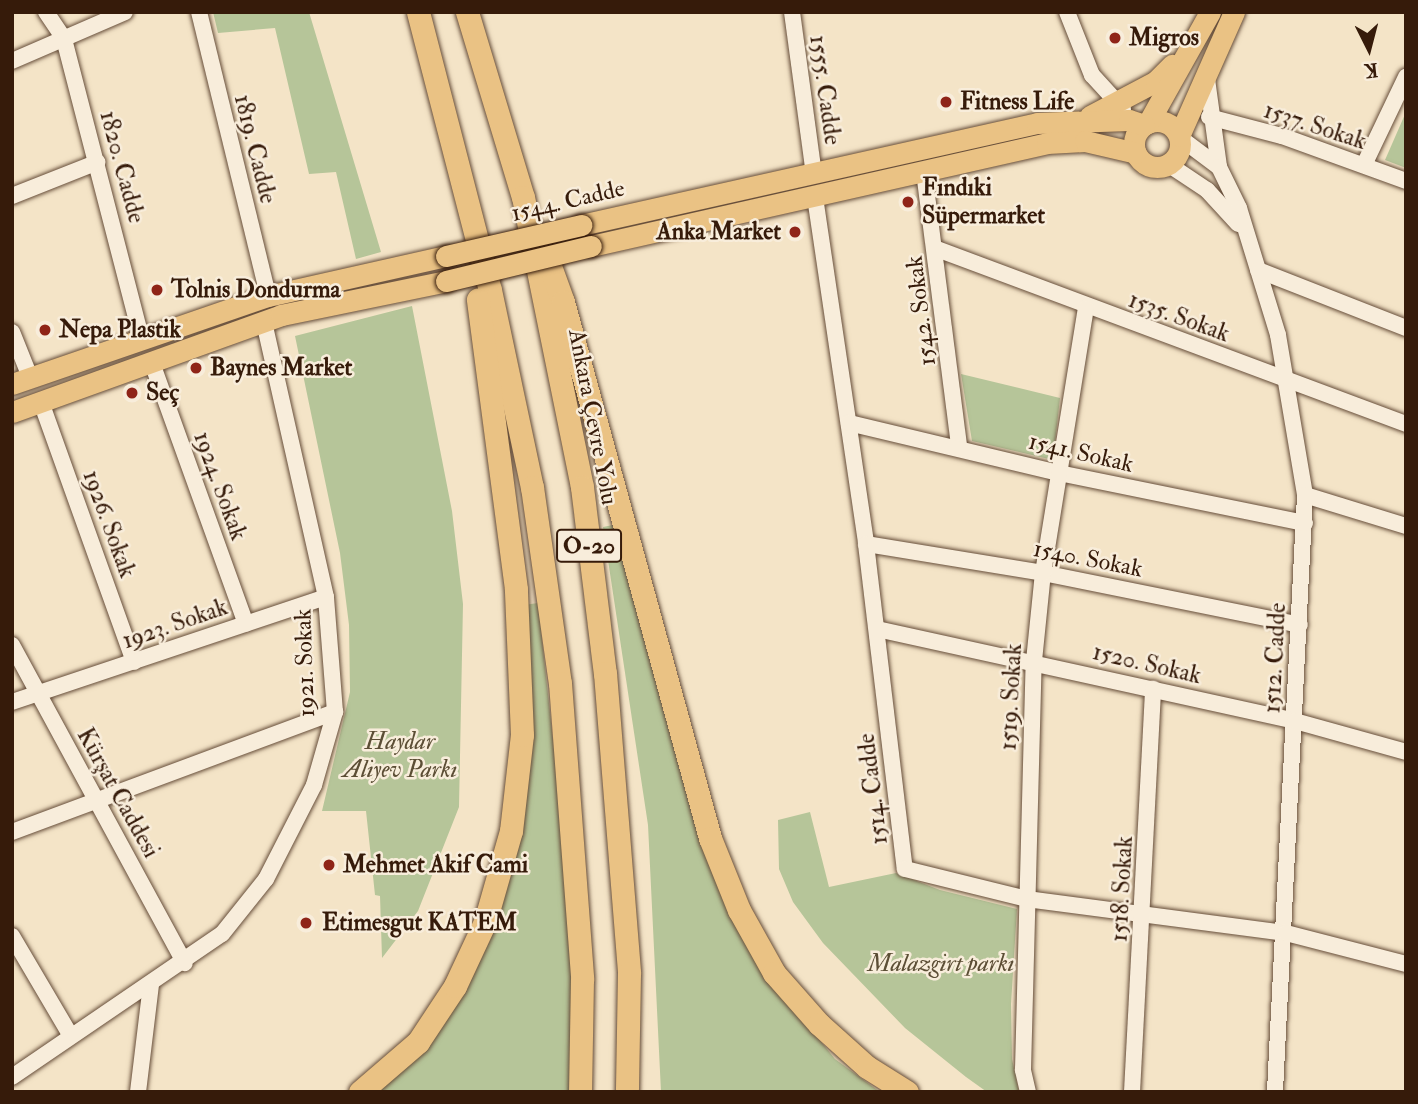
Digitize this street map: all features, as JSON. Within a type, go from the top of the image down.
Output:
[{"type":"highway","name":"O-20","points":[[418,12],[490,290],[532,487],[560,682],[582,979],[580,1092]]},
{"type":"highway","name":"Ankara Çevre Yolu","points":[[467,12],[523,197],[582,487],[605,673],[629,972],[627,1092]]},
{"type":"highway","points":[[360,1092],[418,1042],[454,986],[485,922],[513,817],[522,735],[516,589],[463,189]]},
{"type":"highway","points":[[523,197],[564,302],[710,838],[739,910],[774,973],[818,1024],[867,1067],[907,1092]]},
{"type":"main road","points":[[1210,12],[1135,141],[1136,153],[1153,166],[1168,164],[1177,156],[1179,136],[1207,66],[1234,12]]},
{"type":"main road","points":[[1084,119],[1156,81],[1186,51]]},
{"type":"main road","name":"1544. Cadde","points":[[21,381],[141,337],[268,296],[1037,123],[1084,119],[1146,124]]},
{"type":"main road","points":[[1146,124],[1163,121],[1179,136]]},
{"type":"main road","name":"1544. Cadde","points":[[12,412],[264,322],[590,246],[1067,140],[1136,153]]},
{"type":"street","name":"1820. Cadde","points":[[46,12],[64,39],[98,162],[141,337]]},
{"type":"street","points":[[12,61],[125,12]]},
{"type":"street","name":"1819. Cadde","points":[[199,12],[268,296]]},
{"type":"street","name":"1555. Cadde","points":[[792,12],[814,174]]},
{"type":"street","points":[[1067,12],[1092,75],[1116,104],[1146,124]]},
{"type":"street","points":[[1207,66],[1209,117],[1219,167]]},
{"type":"street","points":[[1364,166],[1406,77]]},
{"type":"street","name":"1537. Sokak","points":[[1209,117],[1406,181]]},
{"type":"street","name":"1512. Cadde","points":[[1179,136],[1219,167],[1229,183],[1258,270],[1286,380],[1305,495],[1286,933],[1275,1092]]},
{"type":"street","points":[[12,196],[98,162]]},
{"type":"street","name":"1512. Cadde","points":[[1168,164],[1225,205],[1245,235]]},
{"type":"street","name":"1542. Sokak","points":[[924,172],[937,249],[959,447]]},
{"type":"street","name":"1514. Cadde","points":[[815,197],[866,544],[905,869],[1027,899],[1144,912],[1286,933],[1406,964]]},
{"type":"street","name":"1535. Sokak","points":[[937,249],[1086,308],[1406,424]]},
{"type":"street","points":[[1258,270],[1406,328]]},
{"type":"street","name":"1519. Sokak","points":[[1028,1092],[1023,1070],[1034,661],[1043,573],[1086,308]]},
{"type":"street","name":"1921. Sokak","points":[[12,1077],[71,1035],[185,963],[222,934],[266,879],[314,785],[335,712],[326,597],[264,322]]},
{"type":"street","points":[[12,331],[21,381]]},
{"type":"street","name":"1924. Sokak","points":[[152,363],[246,624]]},
{"type":"street","name":"1926. Sokak","points":[[41,402],[134,662]]},
{"type":"street","name":"1541. Sokak","points":[[849,423],[959,447],[1059,473],[1305,523]]},
{"type":"street","points":[[1305,495],[1406,526]]},
{"type":"street","name":"1540. Sokak","points":[[866,544],[1043,573],[1300,625]]},
{"type":"street","name":"1923. Sokak","points":[[12,702],[326,597]]},
{"type":"street","name":"1520. Sokak","points":[[877,629],[1034,661],[1294,721],[1406,752]]},
{"type":"street","name":"Kürşat Caddesi","points":[[12,645],[185,963]]},
{"type":"street","name":"1518. Sokak","points":[[1132,1092],[1144,912],[1153,689]]},
{"type":"street","points":[[12,832],[335,712]]},
{"type":"street","points":[[12,936],[71,1035]]},
{"type":"street","points":[[138,1092],[151,985]]},
{"type":"green space","points":[[213,12],[309,12],[381,252],[356,259],[336,172],[309,174],[275,28],[218,33]]},
{"type":"green space","points":[[1406,112],[1406,168],[1385,160]]},
{"type":"green space","name":"Haydar Aliyev Parkı","points":[[412,306],[452,511],[463,604],[459,807],[418,911],[382,958],[380,896],[375,895],[366,811],[322,811],[350,692],[349,625],[340,553],[295,336]]},
{"type":"green space","points":[[961,374],[1060,398],[1053,460],[972,441]]},
{"type":"green space","points":[[618,524],[762,969],[835,1059],[880,1092],[661,1092],[648,825],[603,527]]},
{"type":"green space","points":[[538,603],[566,859],[576,1092],[371,1092],[498,907],[524,605]]},
{"type":"green space","name":"Malazgirt parkı","points":[[810,812],[829,887],[896,873],[940,890],[1017,909],[1011,1004],[1012,1059],[1019,1092],[987,1092],[966,1077],[905,1028],[823,943],[793,902],[779,869],[778,820]]},
{"type":"place","name":"Migros","points":[[1115,38]]},
{"type":"place","name":"Fitness Life","points":[[946,102]]},
{"type":"place","name":"Fındıki Süpermarket","points":[[908,202]]},
{"type":"place","name":"Anka Market","points":[[795,232]]},
{"type":"place","name":"Tolnis Dondurma","points":[[157,290]]},
{"type":"place","name":"Nepa Plastik","points":[[45,330]]},
{"type":"place","name":"Baynes Market","points":[[196,368]]},
{"type":"place","name":"Seç","points":[[132,393]]},
{"type":"place","name":"Mehmet Akif Cami","points":[[329,865]]},
{"type":"place","name":"Etimesgut KATEM","points":[[306,923]]}]
